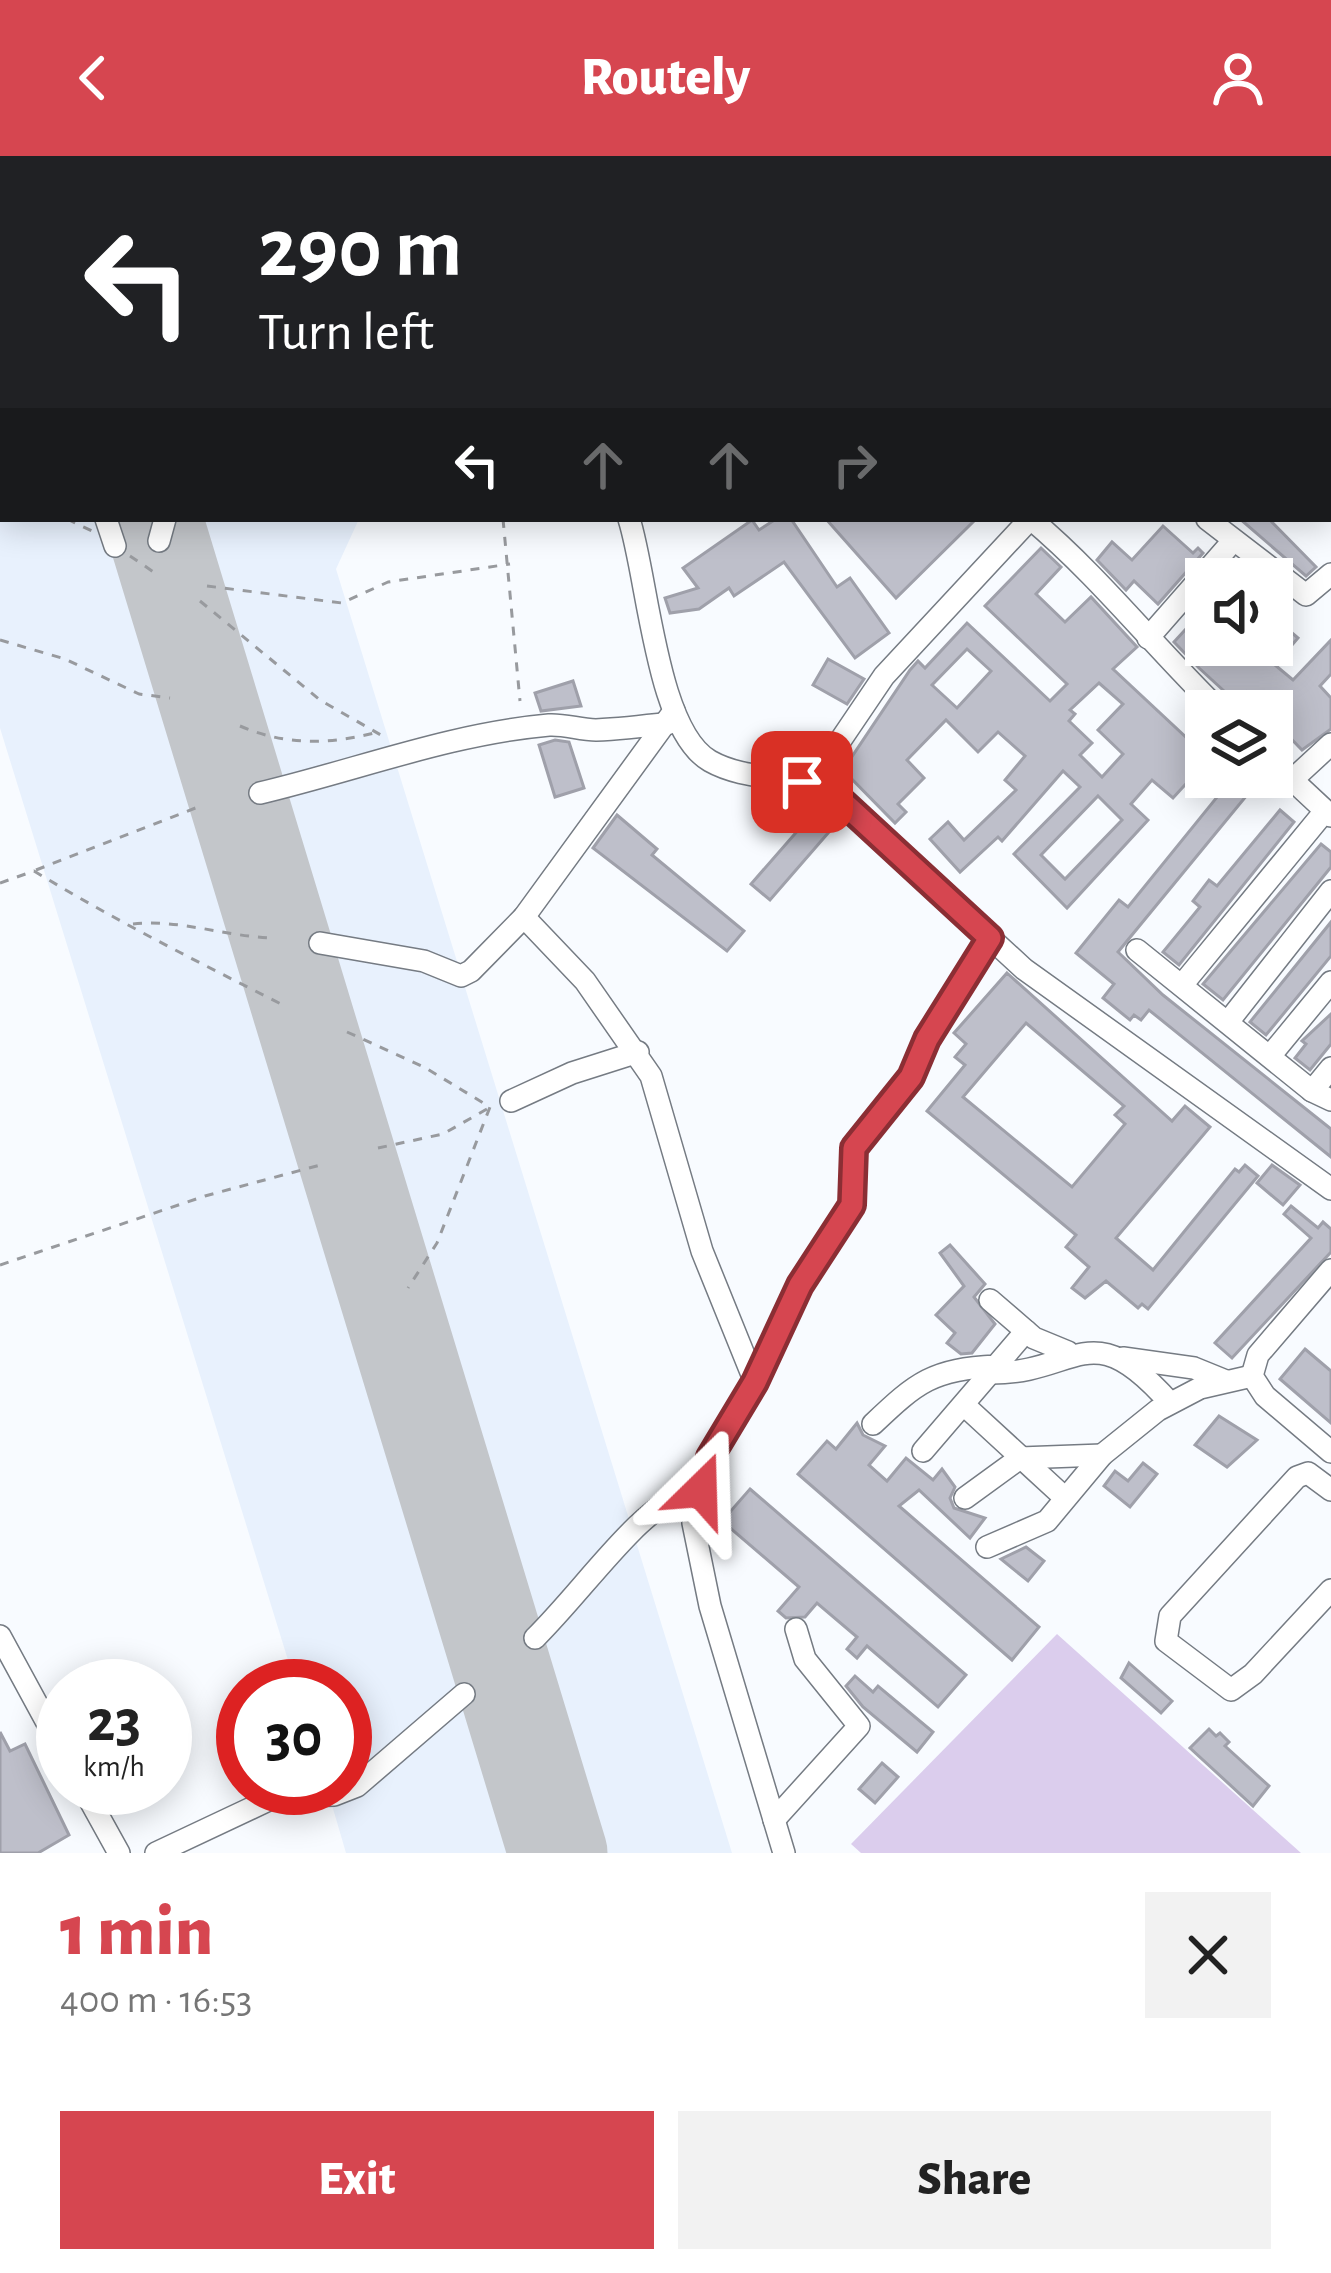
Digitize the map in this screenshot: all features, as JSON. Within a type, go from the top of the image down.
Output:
[{"type":"street","points":[[107,522],[115,546]]},
{"type":"street","points":[[630,522],[672,719],[697,752],[712,762],[819,786],[990,938],[1120,1041],[1286,1152],[1331,1189]]},
{"type":"street","points":[[819,786],[840,741],[884,676],[1027,522]]},
{"type":"street","points":[[1034,522],[1095,573],[1148,638],[1199,690]]},
{"type":"street","points":[[1211,522],[1306,595],[1331,574]]},
{"type":"street","points":[[1148,638],[1233,541]]},
{"type":"street","points":[[260,793],[373,765],[405,750],[549,725],[591,730],[672,719]]},
{"type":"street","points":[[320,943],[424,961],[461,976],[496,950],[524,917],[672,719]]},
{"type":"street","points":[[1293,780],[1331,744]]},
{"type":"street","points":[[1182,985],[1328,814],[1293,782]]},
{"type":"street","points":[[1228,1022],[1331,891]]},
{"type":"street","points":[[524,917],[585,981],[651,1076],[702,1251],[755,1382]]},
{"type":"street","points":[[535,1639],[628,1534],[653,1510],[681,1495],[710,1457],[755,1382],[800,1285],[852,1205],[854,1148],[911,1077],[927,1039],[990,938]]},
{"type":"street","points":[[1137,950],[1322,1095],[1331,1068]]},
{"type":"street","points":[[1270,1056],[1331,982]]},
{"type":"street","points":[[501,1104],[572,1073],[638,1052]]},
{"type":"street","points":[[1331,1270],[1258,1355],[1252,1376],[1265,1396],[1331,1452]]},
{"type":"street","points":[[990,1300],[1026,1330],[1068,1352],[1193,1368],[1226,1381]]},
{"type":"street","points":[[923,1451],[1026,1330]]},
{"type":"street","points":[[873,1424],[918,1382],[950,1368],[1032,1372],[1068,1352]]},
{"type":"street","points":[[1116,1358],[1144,1375],[1170,1403]]},
{"type":"street","points":[[987,1547],[1030,1532],[1102,1455],[1170,1403],[1252,1376]]},
{"type":"street","points":[[964,1405],[1064,1497]]},
{"type":"street","points":[[965,1498],[1020,1458],[1102,1455]]},
{"type":"street","points":[[710,1457],[692,1522],[695,1551],[784,1853]]},
{"type":"street","points":[[1331,1490],[1308,1473],[1297,1477],[1170,1616],[1166,1641],[1231,1690],[1253,1674],[1331,1591]]},
{"type":"street","points":[[773,1820],[859,1726],[805,1660],[796,1629]]},
{"type":"street","points":[[0,1636],[36,1702]]},
{"type":"street","points":[[156,1853],[275,1798],[334,1795],[357,1786],[464,1694]]},
{"type":"street","points":[[98,1815],[119,1853]]},
{"type":"path","points":[[503,522],[520,701]]},
{"type":"path","points":[[207,586],[342,604],[382,584],[510,564]]},
{"type":"path","points":[[200,602],[305,689],[405,750]]},
{"type":"path","points":[[0,640],[65,658],[140,694],[170,698]]},
{"type":"path","points":[[240,725],[278,740],[318,743],[375,733]]},
{"type":"path","points":[[0,883],[198,807]]},
{"type":"path","points":[[34,871],[133,924],[169,950],[285,1006]]},
{"type":"path","points":[[133,924],[160,921],[218,935],[272,938]]},
{"type":"path","points":[[347,1032],[501,1104]]},
{"type":"path","points":[[378,1148],[443,1134],[501,1104]]},
{"type":"path","points":[[408,1288],[437,1243],[501,1104]]},
{"type":"path","points":[[0,1265],[205,1196],[323,1164]]},
{"type":"shaded area","points":[[0,522],[358,522],[336,569],[732,1853],[346,1853],[335,1815],[372,1815],[372,1659],[288,1659],[0,728]]},
{"type":"shaded area","points":[[1057,1634],[1301,1853],[861,1853],[851,1844]]},
{"type":"building","points":[[749,522],[759,530],[771,522],[793,522],[837,587],[850,578],[889,633],[855,658],[784,562],[734,596],[729,588],[699,609],[670,613],[665,598],[698,588],[683,568]]},
{"type":"building","points":[[829,522],[973,522],[896,598]]},
{"type":"building","points":[[1243,522],[1272,522],[1316,567],[1306,576],[1293,565],[1293,558],[1285,558]]},
{"type":"building","points":[[1163,526],[1193,553],[1198,548],[1203,553],[1199,558],[1185,558],[1185,573],[1158,604],[1134,581],[1126,590],[1097,560],[1112,542],[1132,560]]},
{"type":"building","points":[[1041,548],[1061,567],[1036,594],[1065,622],[1091,597],[1137,647],[1113,669],[1185,736],[1185,785],[1173,798],[1152,780],[1131,804],[1148,820],[1067,908],[1014,854],[1080,787],[1063,771],[1002,841],[998,837],[960,872],[930,839],[948,822],[964,840],[1016,790],[1005,780],[1025,756],[998,732],[978,752],[946,720],[907,760],[924,778],[898,804],[906,812],[895,823],[843,770],[910,670],[918,661],[925,668],[967,623],[1050,701],[1067,684],[985,606]],"holes":[[[967,649],[991,671],[957,708],[932,685]],[[1099,683],[1123,704],[1098,730],[1123,754],[1102,777],[1080,755],[1092,743],[1069,721],[1075,714],[1070,710]],[[1098,796],[1122,820],[1065,879],[1041,855]]]},
{"type":"building","points":[[1185,630],[1185,653],[1174,642]]},
{"type":"building","points":[[1331,640],[1331,674],[1320,686],[1331,698],[1331,729],[1302,750],[1293,741],[1293,690],[1223,690],[1199,668],[1276,666],[1293,680]]},
{"type":"building","points":[[828,659],[864,679],[847,704],[813,685]]},
{"type":"building","points":[[573,681],[581,706],[541,711],[535,693]]},
{"type":"building","points":[[569,742],[584,788],[555,797],[539,745]]},
{"type":"building","points":[[1216,798],[1245,798],[1118,952],[1163,995],[1331,1129],[1331,1157],[1149,1010],[1141,1020],[1134,1015],[1130,1020],[1103,998],[1114,984],[1076,953],[1119,900],[1128,907]]},
{"type":"building","points":[[1280,810],[1294,822],[1179,965],[1163,952],[1200,907],[1193,901],[1209,880],[1217,886]]},
{"type":"building","points":[[814,812],[835,825],[770,900],[751,884]]},
{"type":"building","points":[[617,815],[657,849],[652,855],[744,931],[727,951],[593,848]]},
{"type":"building","points":[[1321,844],[1331,852],[1331,867],[1223,1000],[1203,984]]},
{"type":"building","points":[[1331,922],[1331,956],[1266,1035],[1250,1022]]},
{"type":"building","points":[[1007,973],[1172,1121],[1185,1106],[1210,1127],[1116,1238],[1153,1270],[1235,1169],[1239,1172],[1245,1165],[1258,1176],[1148,1309],[1142,1304],[1138,1308],[1106,1281],[1085,1298],[1072,1288],[1089,1267],[1066,1247],[1076,1235],[927,1111],[965,1065],[955,1057],[966,1044],[954,1033]],"holes":[[[1026,1023],[1124,1106],[1115,1115],[1125,1124],[1072,1187],[963,1097]]]},
{"type":"building","points":[[1331,1014],[1331,1044],[1310,1070],[1295,1058],[1306,1044],[1302,1041]]},
{"type":"building","points":[[1272,1165],[1300,1185],[1283,1205],[1257,1183]]},
{"type":"building","points":[[1291,1206],[1318,1228],[1323,1222],[1331,1229],[1331,1252],[1232,1358],[1215,1343],[1311,1238],[1284,1214]]},
{"type":"building","points":[[950,1245],[985,1284],[974,1297],[995,1324],[972,1353],[961,1354],[947,1343],[955,1333],[936,1315],[964,1286],[940,1253]]},
{"type":"building","points":[[1305,1349],[1331,1371],[1331,1423],[1280,1379]]},
{"type":"building","points":[[1219,1416],[1257,1440],[1227,1467],[1195,1445]]},
{"type":"building","points":[[857,1423],[863,1435],[885,1446],[869,1465],[887,1481],[906,1458],[933,1480],[942,1469],[955,1487],[950,1498],[954,1508],[985,1518],[970,1538],[919,1490],[899,1506],[1039,1627],[1012,1660],[798,1474],[827,1441],[836,1449]]},
{"type":"building","points":[[1143,1463],[1157,1474],[1130,1507],[1104,1486],[1115,1471],[1128,1481]]},
{"type":"building","points":[[750,1489],[966,1675],[938,1707],[867,1646],[857,1658],[847,1649],[857,1637],[817,1603],[805,1617],[786,1618],[778,1611],[799,1587],[722,1521]]},
{"type":"building","points":[[1026,1547],[1044,1561],[1028,1581],[1001,1559]]},
{"type":"building","points":[[1129,1663],[1172,1701],[1161,1713],[1121,1678]]},
{"type":"building","points":[[855,1676],[873,1692],[878,1686],[933,1732],[917,1752],[863,1707],[846,1686]]},
{"type":"building","points":[[1209,1729],[1216,1736],[1220,1733],[1229,1742],[1225,1746],[1269,1786],[1253,1806],[1190,1748]]},
{"type":"building","points":[[0,1732],[10,1751],[25,1744],[36,1767],[36,1815],[59,1815],[69,1835],[38,1853],[0,1853]]},
{"type":"building","points":[[882,1763],[898,1777],[875,1803],[859,1789]]},
{"type":"runway","points":[[154,522],[558,1853]]},
{"type":"route","points":[[701,1490],[710,1457],[755,1382],[800,1285],[842,1228],[852,1205],[854,1148],[911,1077],[927,1039],[990,938],[835,795],[802,782]]}]
